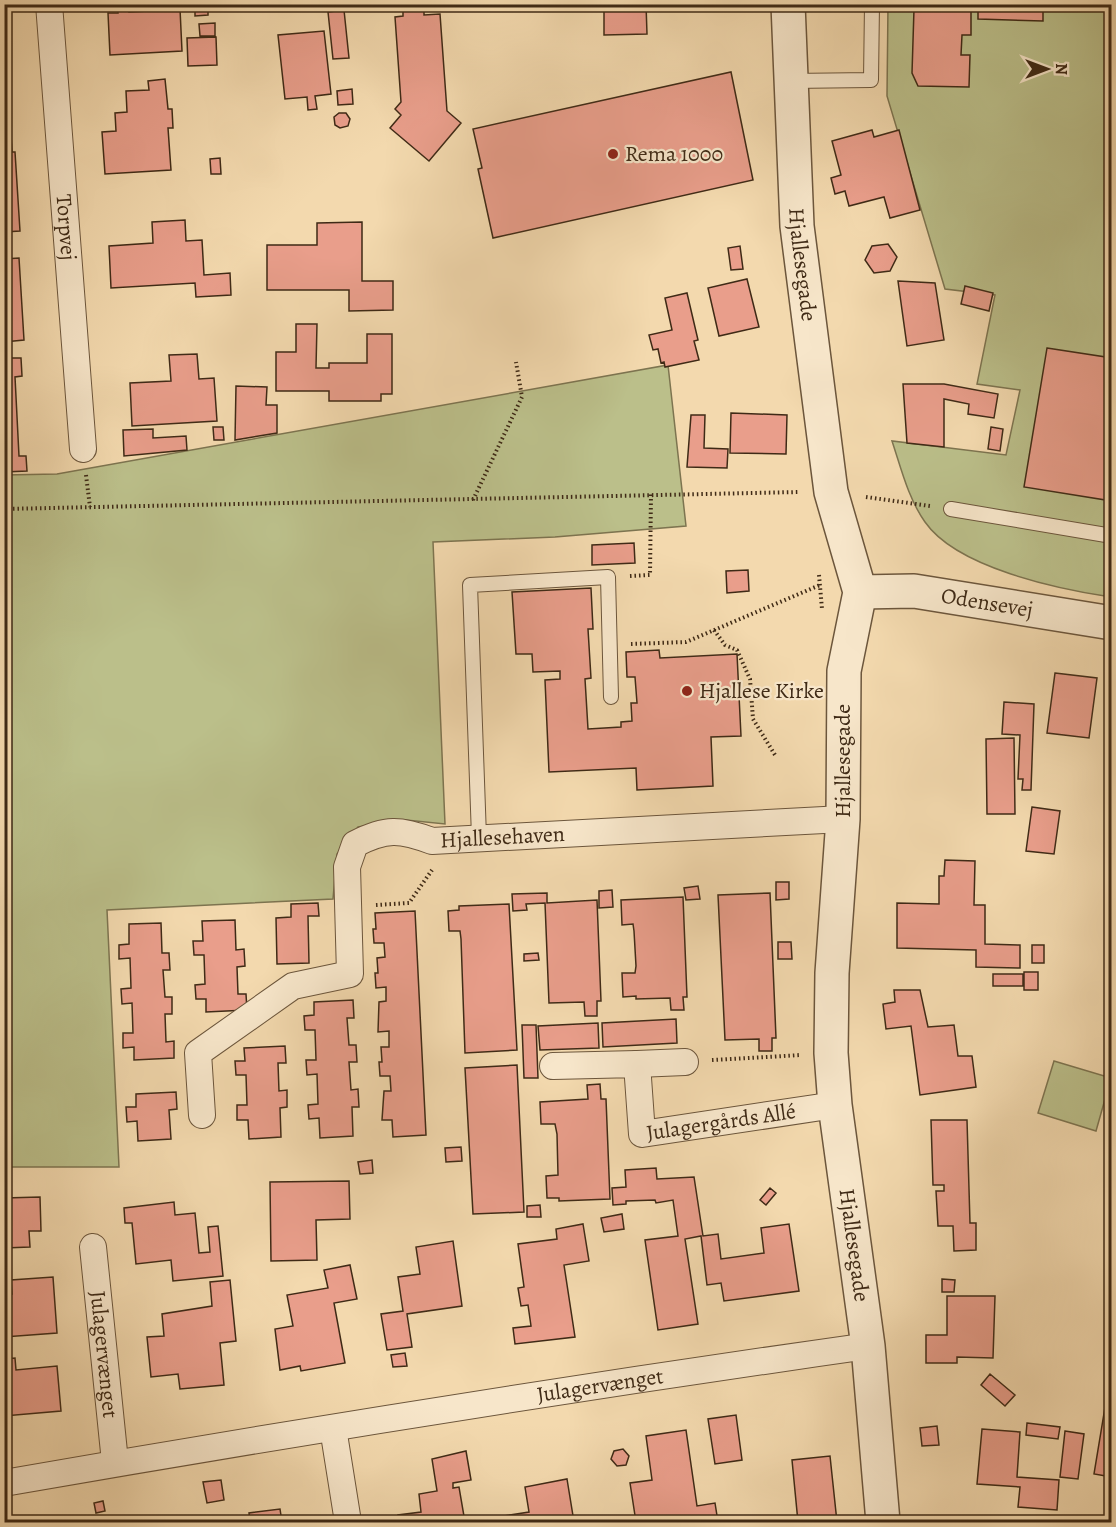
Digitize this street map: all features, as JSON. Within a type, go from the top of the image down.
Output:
[{"type":"street","name":"Torpvej","points":[[49,4],[83,449]]},
{"type":"street","name":"Hjallesegade","points":[[788,4],[789,81],[797,226],[831,492],[860,592],[844,671],[843,819],[832,973],[831,1053],[835,1105],[868,1346],[883,1522]]},
{"type":"street","name":"Odensevej","points":[[860,592],[914,591],[1112,623]]},
{"type":"street","name":"Hjallesehaven","points":[[202,1115],[198,1053],[293,986],[350,974],[347,867],[355,844],[374,834],[402,830],[432,841],[843,819]]},
{"type":"street","points":[[554,1066],[685,1062]]},
{"type":"street","name":"Julagergårds Allé","points":[[638,1064],[642,1134],[835,1105]]},
{"type":"street","name":"Julagervænget","points":[[93,1247],[115,1462]]},
{"type":"street","name":"Julagervænget","points":[[4,1483],[115,1462],[868,1346]]},
{"type":"street","points":[[333,1428],[348,1522]]},
{"type":"lane","points":[[789,81],[871,80],[872,4]]},
{"type":"lane","points":[[951,509],[1112,536]]},
{"type":"lane","points":[[479,837],[470,585],[608,577],[611,697]]},
{"type":"path","points":[[473,500],[522,397],[516,362]]},
{"type":"path","points":[[4,509],[473,500],[651,493],[831,492],[951,509]]},
{"type":"path","points":[[608,577],[650,574],[651,493]]},
{"type":"path","points":[[609,645],[686,642],[820,585]]},
{"type":"path","points":[[714,630],[724,645],[737,650],[750,679],[753,719],[775,755]]},
{"type":"path","points":[[348,906],[410,903],[452,839]]},
{"type":"path","points":[[685,1062],[831,1053]]},
{"type":"green space","points":[[888,5],[1111,5],[1111,597],[1037,582],[1010,574],[960,552],[940,538],[925,522],[906,483],[892,441],[1006,455],[1020,390],[977,384],[995,295],[945,289],[887,96]]},
{"type":"green space","points":[[668,365],[686,526],[555,537],[433,542],[445,824],[406,820],[358,827],[337,854],[333,899],[107,910],[119,1167],[5,1167],[4,475],[57,474]]},
{"type":"green space","points":[[1054,1061],[1111,1078],[1096,1131],[1038,1113]]},
{"type":"building","points":[[118,4],[128,4],[129,12],[149,11],[148,4],[175,4],[176,9],[180,9],[182,51],[110,55],[108,13],[118,13]]},
{"type":"building","points":[[195,4],[208,4],[208,15],[195,16]]},
{"type":"building","points":[[411,4],[424,4],[424,15],[440,14],[447,111],[461,123],[429,161],[390,128],[401,115],[395,109],[401,102],[395,17],[403,16],[403,8],[412,7]]},
{"type":"building","points":[[604,4],[646,4],[647,34],[604,35]]},
{"type":"building","points":[[920,4],[971,4],[971,35],[962,35],[961,55],[970,55],[969,87],[918,86],[912,73],[914,9]]},
{"type":"building","points":[[978,4],[1043,6],[1043,21],[978,19]]},
{"type":"building","points":[[344,10],[349,58],[333,59],[328,12]]},
{"type":"building","points":[[215,23],[215,36],[200,36],[199,24]]},
{"type":"building","points":[[324,31],[331,94],[315,96],[317,109],[308,110],[307,97],[285,99],[278,35]]},
{"type":"building","points":[[216,37],[217,65],[188,66],[187,38]]},
{"type":"building","points":[[4,43],[9,115],[4,115]]},
{"type":"building","name":"Rema 1000","points":[[731,72],[753,180],[493,238],[478,169],[482,168],[473,129]]},
{"type":"building","points":[[165,79],[168,109],[172,109],[173,128],[168,128],[171,170],[105,174],[102,132],[116,131],[115,113],[127,112],[126,91],[149,90],[148,81]]},
{"type":"building","points":[[352,89],[353,104],[338,105],[337,91]]},
{"type":"building","points":[[339,113],[346,113],[350,119],[348,126],[340,128],[335,125],[334,117]]},
{"type":"building","points":[[872,130],[874,137],[899,130],[920,210],[890,218],[884,197],[849,206],[845,191],[835,194],[831,178],[841,175],[832,141]]},
{"type":"building","points":[[11,135],[12,152],[15,152],[20,231],[4,232],[4,136]]},
{"type":"building","points":[[220,158],[221,174],[211,174],[210,159]]},
{"type":"building","points":[[185,220],[186,241],[202,240],[204,275],[230,273],[231,295],[196,297],[195,283],[111,288],[109,246],[153,243],[152,222]]},
{"type":"building","points":[[362,222],[362,281],[393,281],[393,310],[349,311],[349,290],[267,290],[267,245],[317,245],[317,223]]},
{"type":"building","points":[[888,244],[897,257],[890,271],[874,273],[865,260],[872,246]]},
{"type":"building","points":[[740,246],[743,269],[731,270],[728,248]]},
{"type":"building","points":[[19,258],[24,340],[4,342],[4,259]]},
{"type":"building","points":[[747,279],[759,327],[719,336],[708,288]]},
{"type":"building","points":[[898,281],[935,283],[944,340],[907,346]]},
{"type":"building","points":[[965,286],[993,293],[989,311],[961,304]]},
{"type":"building","points":[[687,293],[698,340],[694,341],[699,360],[665,367],[664,362],[661,363],[658,349],[653,350],[649,335],[672,330],[665,298]]},
{"type":"building","points":[[296,324],[317,324],[316,368],[329,368],[329,363],[367,363],[367,334],[392,334],[392,394],[381,394],[381,401],[329,401],[329,391],[276,391],[276,352],[296,352]]},
{"type":"building","points":[[1047,348],[1112,358],[1112,501],[1024,487]]},
{"type":"building","points":[[197,354],[199,379],[214,378],[217,421],[132,426],[130,383],[171,381],[169,355]]},
{"type":"building","points":[[4,358],[21,358],[22,376],[15,377],[19,456],[26,456],[27,471],[4,472]]},
{"type":"building","points":[[903,384],[944,384],[998,394],[994,418],[968,414],[969,404],[944,399],[944,447],[907,443]]},
{"type":"building","points":[[236,386],[267,387],[266,405],[277,405],[277,433],[235,440]]},
{"type":"building","points":[[731,413],[787,415],[786,454],[730,453]]},
{"type":"building","points":[[691,415],[705,415],[704,448],[728,449],[727,468],[687,467]]},
{"type":"building","points":[[213,427],[223,427],[224,440],[214,440]]},
{"type":"building","points":[[991,427],[1003,429],[1000,451],[988,449]]},
{"type":"building","points":[[153,429],[153,438],[186,436],[187,450],[124,456],[123,430]]},
{"type":"building","points":[[634,543],[635,563],[592,565],[592,545]]},
{"type":"building","points":[[748,570],[749,591],[727,593],[726,571]]},
{"type":"building","name":"Hjallese Kirke","points":[[591,588],[593,629],[588,629],[591,678],[585,679],[588,729],[621,727],[621,722],[632,721],[631,703],[637,703],[635,677],[627,677],[626,652],[659,650],[660,658],[737,654],[741,736],[711,737],[713,786],[637,790],[636,768],[549,772],[545,680],[560,679],[560,671],[533,672],[532,654],[516,654],[512,592]]},
{"type":"building","points":[[1055,673],[1097,678],[1089,738],[1047,733]]},
{"type":"building","points":[[1004,702],[1034,704],[1031,790],[1022,790],[1023,779],[1018,779],[1020,735],[1002,734]]},
{"type":"building","points":[[1014,738],[1015,814],[987,814],[986,739]]},
{"type":"building","points":[[1032,807],[1060,811],[1054,854],[1026,851]]},
{"type":"building","points":[[945,860],[975,861],[974,905],[985,905],[985,944],[1020,945],[1020,968],[976,967],[976,950],[897,948],[897,903],[939,904],[939,876],[944,876]]},
{"type":"building","points":[[776,882],[789,882],[789,899],[776,900]]},
{"type":"building","points":[[698,886],[700,899],[686,900],[684,888]]},
{"type":"building","points":[[612,890],[613,907],[599,908],[599,891]]},
{"type":"building","points":[[547,893],[547,903],[597,900],[601,1001],[597,1001],[597,1016],[585,1016],[584,1002],[549,1003],[545,903],[526,904],[527,910],[513,911],[512,894]]},
{"type":"building","points":[[770,893],[776,1038],[772,1038],[772,1051],[759,1051],[759,1039],[725,1040],[718,895]]},
{"type":"building","points":[[683,897],[687,997],[683,997],[684,1010],[671,1010],[670,998],[623,997],[622,973],[635,973],[636,966],[633,924],[622,925],[621,900]]},
{"type":"building","points":[[318,903],[319,916],[308,916],[309,963],[277,964],[276,918],[291,917],[291,904]]},
{"type":"building","points":[[509,904],[517,1050],[465,1053],[461,939],[460,931],[449,931],[448,911],[459,910],[459,906]]},
{"type":"building","points":[[415,911],[426,1135],[393,1137],[392,1120],[382,1120],[384,1091],[391,1091],[390,1076],[380,1076],[379,1062],[382,1062],[381,1047],[389,1047],[389,1031],[378,1032],[379,1002],[386,1001],[386,987],[376,988],[375,973],[378,973],[377,958],[385,957],[384,943],[374,943],[373,929],[376,929],[375,913]]},
{"type":"building","points":[[235,920],[236,950],[244,949],[245,966],[237,967],[238,994],[246,994],[247,1010],[206,1012],[206,999],[196,999],[195,985],[205,984],[204,955],[194,955],[193,941],[203,941],[202,921]]},
{"type":"building","points":[[161,923],[162,953],[169,953],[170,970],[163,970],[165,997],[172,997],[172,1014],[165,1014],[166,1042],[174,1041],[174,1058],[134,1060],[134,1047],[123,1048],[123,1033],[133,1033],[132,1003],[122,1004],[121,989],[131,988],[130,958],[119,959],[119,945],[129,944],[129,924]]},
{"type":"building","points":[[778,942],[791,942],[792,959],[778,959]]},
{"type":"building","points":[[1032,945],[1044,945],[1044,963],[1032,963]]},
{"type":"building","points":[[538,953],[539,960],[524,961],[524,954]]},
{"type":"building","points":[[1024,972],[1038,972],[1038,990],[1024,990]]},
{"type":"building","points":[[993,974],[1023,974],[1023,986],[993,986]]},
{"type":"building","points":[[894,990],[920,990],[928,1027],[954,1025],[958,1056],[972,1056],[976,1087],[920,1095],[911,1026],[886,1029],[883,1004],[895,1002]]},
{"type":"building","points":[[353,1000],[354,1018],[347,1018],[349,1045],[356,1045],[357,1062],[349,1062],[351,1090],[358,1089],[359,1107],[352,1107],[353,1136],[320,1138],[319,1118],[309,1119],[308,1105],[318,1104],[317,1074],[307,1075],[306,1060],[316,1060],[315,1030],[305,1030],[304,1016],[314,1015],[314,1002]]},
{"type":"building","points":[[676,1019],[677,1043],[603,1047],[602,1023]]},
{"type":"building","points":[[598,1023],[599,1048],[540,1050],[538,1026]]},
{"type":"building","points":[[522,1025],[536,1025],[538,1078],[524,1078]]},
{"type":"building","points":[[285,1046],[286,1063],[278,1063],[279,1091],[287,1090],[287,1107],[280,1108],[281,1137],[249,1139],[248,1120],[237,1120],[237,1105],[247,1105],[246,1075],[236,1075],[235,1061],[245,1061],[244,1048]]},
{"type":"building","points":[[517,1065],[524,1212],[473,1214],[465,1068]]},
{"type":"building","points":[[600,1084],[601,1099],[606,1099],[610,1199],[559,1201],[559,1198],[547,1198],[546,1176],[558,1175],[557,1134],[555,1124],[541,1124],[540,1102],[588,1099],[587,1085]]},
{"type":"building","points":[[176,1092],[177,1109],[169,1110],[171,1139],[138,1141],[137,1121],[127,1122],[126,1107],[136,1107],[136,1094]]},
{"type":"building","points":[[931,1120],[967,1120],[970,1223],[976,1223],[976,1250],[954,1251],[953,1226],[938,1226],[936,1191],[944,1191],[944,1185],[933,1185]]},
{"type":"building","points":[[461,1147],[462,1161],[446,1162],[445,1148]]},
{"type":"building","points":[[372,1160],[373,1173],[360,1174],[358,1162]]},
{"type":"building","points":[[656,1168],[657,1179],[694,1177],[703,1236],[718,1234],[721,1259],[764,1253],[761,1228],[789,1224],[799,1291],[724,1301],[721,1283],[707,1285],[701,1236],[685,1239],[698,1324],[658,1330],[645,1240],[678,1236],[673,1200],[656,1203],[655,1200],[626,1201],[626,1204],[613,1205],[612,1188],[626,1187],[625,1170]]},
{"type":"building","points":[[349,1181],[350,1219],[316,1220],[317,1260],[271,1261],[270,1182]]},
{"type":"building","points":[[770,1188],[776,1193],[766,1205],[760,1200]]},
{"type":"building","points":[[40,1197],[41,1231],[29,1231],[30,1247],[4,1248],[4,1198]]},
{"type":"building","points":[[174,1202],[175,1215],[195,1213],[199,1253],[210,1252],[208,1227],[218,1226],[223,1276],[173,1281],[171,1260],[136,1264],[132,1223],[125,1223],[124,1208]]},
{"type":"building","points":[[540,1205],[541,1217],[527,1217],[527,1206]]},
{"type":"building","points":[[622,1214],[624,1229],[604,1232],[601,1218]]},
{"type":"building","points":[[1112,1216],[1112,1256],[1106,1255]]},
{"type":"building","points":[[583,1224],[589,1261],[564,1265],[575,1337],[515,1344],[513,1328],[531,1326],[528,1305],[521,1306],[518,1288],[524,1287],[518,1244],[557,1239],[556,1229]]},
{"type":"building","points":[[453,1241],[462,1306],[407,1314],[412,1347],[387,1350],[381,1314],[403,1311],[398,1277],[420,1274],[416,1247]]},
{"type":"building","points":[[350,1265],[357,1299],[334,1303],[345,1363],[301,1371],[300,1366],[280,1370],[275,1329],[293,1326],[287,1295],[328,1288],[324,1270]]},
{"type":"building","points":[[53,1277],[57,1333],[4,1337],[4,1295],[12,1294],[11,1280]]},
{"type":"building","points":[[942,1279],[955,1280],[954,1292],[942,1292]]},
{"type":"building","points":[[230,1280],[236,1341],[220,1343],[224,1385],[180,1389],[178,1374],[151,1377],[147,1337],[164,1336],[162,1314],[212,1306],[210,1282]]},
{"type":"building","points":[[947,1296],[995,1296],[993,1358],[957,1357],[957,1363],[926,1363],[926,1335],[947,1335]]},
{"type":"building","points":[[405,1353],[407,1366],[393,1367],[391,1355]]},
{"type":"building","points":[[15,1358],[16,1370],[57,1366],[61,1411],[4,1416],[4,1359]]},
{"type":"building","points":[[1112,1365],[1112,1477],[1094,1474]]},
{"type":"building","points":[[990,1374],[1015,1395],[1005,1406],[981,1385]]},
{"type":"building","points":[[736,1415],[742,1460],[715,1464],[708,1419]]},
{"type":"building","points":[[1027,1423],[1060,1427],[1058,1439],[1026,1435]]},
{"type":"building","points":[[937,1426],[939,1445],[922,1446],[920,1428]]},
{"type":"building","points":[[982,1429],[1020,1432],[1017,1477],[1059,1480],[1057,1510],[1018,1507],[1020,1487],[977,1484]]},
{"type":"building","points":[[686,1430],[697,1506],[715,1503],[718,1522],[683,1522],[682,1516],[636,1522],[630,1483],[652,1480],[646,1436]]},
{"type":"building","points":[[1065,1431],[1084,1434],[1078,1479],[1060,1477]]},
{"type":"building","points":[[623,1449],[629,1456],[626,1465],[617,1466],[611,1459],[614,1451]]},
{"type":"building","points":[[466,1451],[471,1480],[453,1483],[453,1488],[459,1487],[465,1522],[399,1522],[398,1515],[421,1512],[419,1494],[437,1491],[432,1459]]},
{"type":"building","points":[[830,1456],[837,1522],[798,1522],[792,1460]]},
{"type":"building","points":[[567,1479],[574,1522],[491,1522],[490,1518],[529,1512],[525,1487]]},
{"type":"building","points":[[221,1480],[224,1500],[207,1503],[203,1482]]},
{"type":"building","points":[[103,1501],[105,1511],[96,1513],[94,1503]]},
{"type":"building","points":[[280,1509],[282,1522],[242,1522],[250,1521],[249,1513]]},
{"type":"place","name":"Rema 1000","points":[[613,154]]},
{"type":"place","name":"Hjallese Kirke","points":[[687,691]]}]
